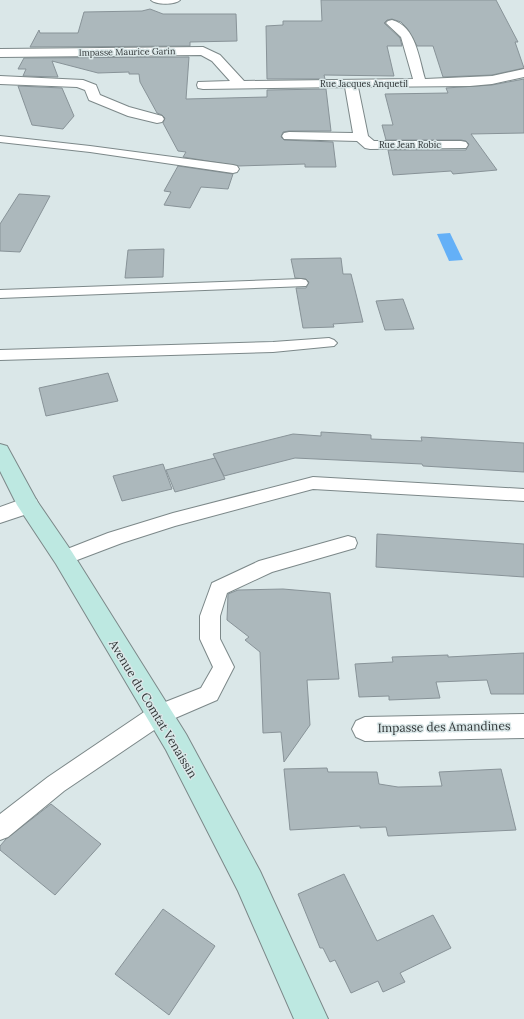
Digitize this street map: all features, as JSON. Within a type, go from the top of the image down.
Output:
[{"type":"main road","name":"Avenue du Comtat Venaissin","points":[[0,451],[28,505],[64,558],[176,742],[248,881],[310,1019]]},
{"type":"street","points":[[156,0],[175,0]]},
{"type":"street","points":[[392,23],[407,36],[420,83]]},
{"type":"street","name":"Impasse Maurice Garin","points":[[0,53],[203,51],[216,58],[240,85]]},
{"type":"street","name":"Rue Jacques Anquetil","points":[[203,85],[470,82],[492,80],[524,73]]},
{"type":"street","points":[[0,80],[79,83],[91,88],[94,97],[119,109],[138,116],[157,119]]},
{"type":"street","points":[[351,84],[361,137]]},
{"type":"street","name":"Rue Jean Robic","points":[[289,136],[361,137],[370,145],[461,145]]},
{"type":"street","points":[[0,515],[28,505]]},
{"type":"street","name":"Impasse des Amandines","points":[[364,729],[524,726]]},
{"type":"lane","points":[[0,139],[90,149],[233,169]]},
{"type":"lane","points":[[0,294],[301,283]]},
{"type":"lane","points":[[0,355],[329,343]]},
{"type":"lane","points":[[64,558],[115,538],[173,520],[313,483],[524,494]]},
{"type":"lane","points":[[0,829],[56,784],[158,714],[209,694],[224,667],[210,639],[210,616],[219,588],[266,566],[348,542]]},
{"type":"water","points":[[450,233],[463,260],[449,261],[437,234]]},
{"type":"building","points":[[321,0],[496,0],[518,42],[515,42],[524,68],[492,75],[443,77],[433,46],[417,46],[407,28],[401,22],[392,19],[387,20],[384,23],[400,38],[402,46],[387,46],[394,76],[324,75],[325,79],[267,79],[266,26],[283,25],[283,21],[322,21]]},
{"type":"building","points":[[150,9],[163,14],[236,14],[237,41],[190,42],[190,46],[30,47],[39,30],[40,33],[78,33],[84,12],[142,11]]},
{"type":"building","points":[[189,57],[186,99],[267,97],[267,90],[326,89],[331,131],[289,131],[283,132],[281,137],[284,140],[333,142],[336,167],[305,167],[305,164],[238,166],[183,157],[186,152],[178,151],[163,123],[165,118],[157,113],[140,82],[139,74],[129,74],[129,72],[98,73],[52,61],[58,77],[23,76],[26,69],[18,69],[24,58]]},
{"type":"building","points":[[524,79],[524,133],[471,134],[497,170],[453,174],[451,171],[393,175],[388,150],[466,150],[469,144],[466,141],[461,140],[386,140],[382,125],[393,125],[385,94],[448,93],[446,88],[492,85]]},
{"type":"building","points":[[18,86],[62,88],[74,116],[63,129],[32,125]]},
{"type":"building","points":[[178,166],[233,174],[228,189],[201,187],[190,208],[164,205],[171,192],[164,191]]},
{"type":"building","points":[[19,194],[50,196],[20,252],[0,251],[0,224]]},
{"type":"building","points":[[164,249],[163,277],[125,278],[128,250]]},
{"type":"building","points":[[341,258],[343,274],[351,274],[363,322],[333,324],[334,327],[303,328],[296,288],[306,288],[309,282],[306,279],[295,278],[291,259]]},
{"type":"building","points":[[403,299],[414,329],[385,330],[376,301]]},
{"type":"building","points":[[108,373],[118,401],[46,416],[39,388]]},
{"type":"building","points":[[321,432],[371,435],[371,439],[422,441],[421,437],[524,443],[524,472],[423,466],[422,464],[295,458],[224,476],[213,454],[293,434],[321,436]]},
{"type":"building","points":[[215,458],[225,479],[175,492],[166,470]]},
{"type":"building","points":[[163,464],[172,489],[122,501],[113,476]]},
{"type":"building","points":[[377,534],[524,544],[524,577],[376,567]]},
{"type":"building","points":[[283,589],[330,593],[339,679],[307,680],[310,725],[284,762],[281,732],[263,733],[260,652],[245,640],[249,637],[227,620],[228,594],[238,590]]},
{"type":"building","points":[[524,653],[524,694],[491,694],[487,680],[436,682],[440,698],[389,700],[389,696],[359,697],[355,664],[393,662],[392,657],[448,655],[448,657]]},
{"type":"building","points":[[327,768],[328,772],[377,772],[379,784],[398,787],[442,786],[439,772],[501,769],[516,830],[388,836],[386,827],[360,828],[360,826],[290,830],[284,769]]},
{"type":"building","points":[[51,804],[101,844],[55,895],[0,850],[0,846],[6,839]]},
{"type":"building","points":[[344,874],[377,941],[433,915],[451,948],[400,973],[405,982],[383,992],[378,981],[351,993],[335,960],[330,962],[323,948],[320,948],[298,894]]},
{"type":"building","points":[[163,909],[215,946],[169,1015],[115,974]]}]
